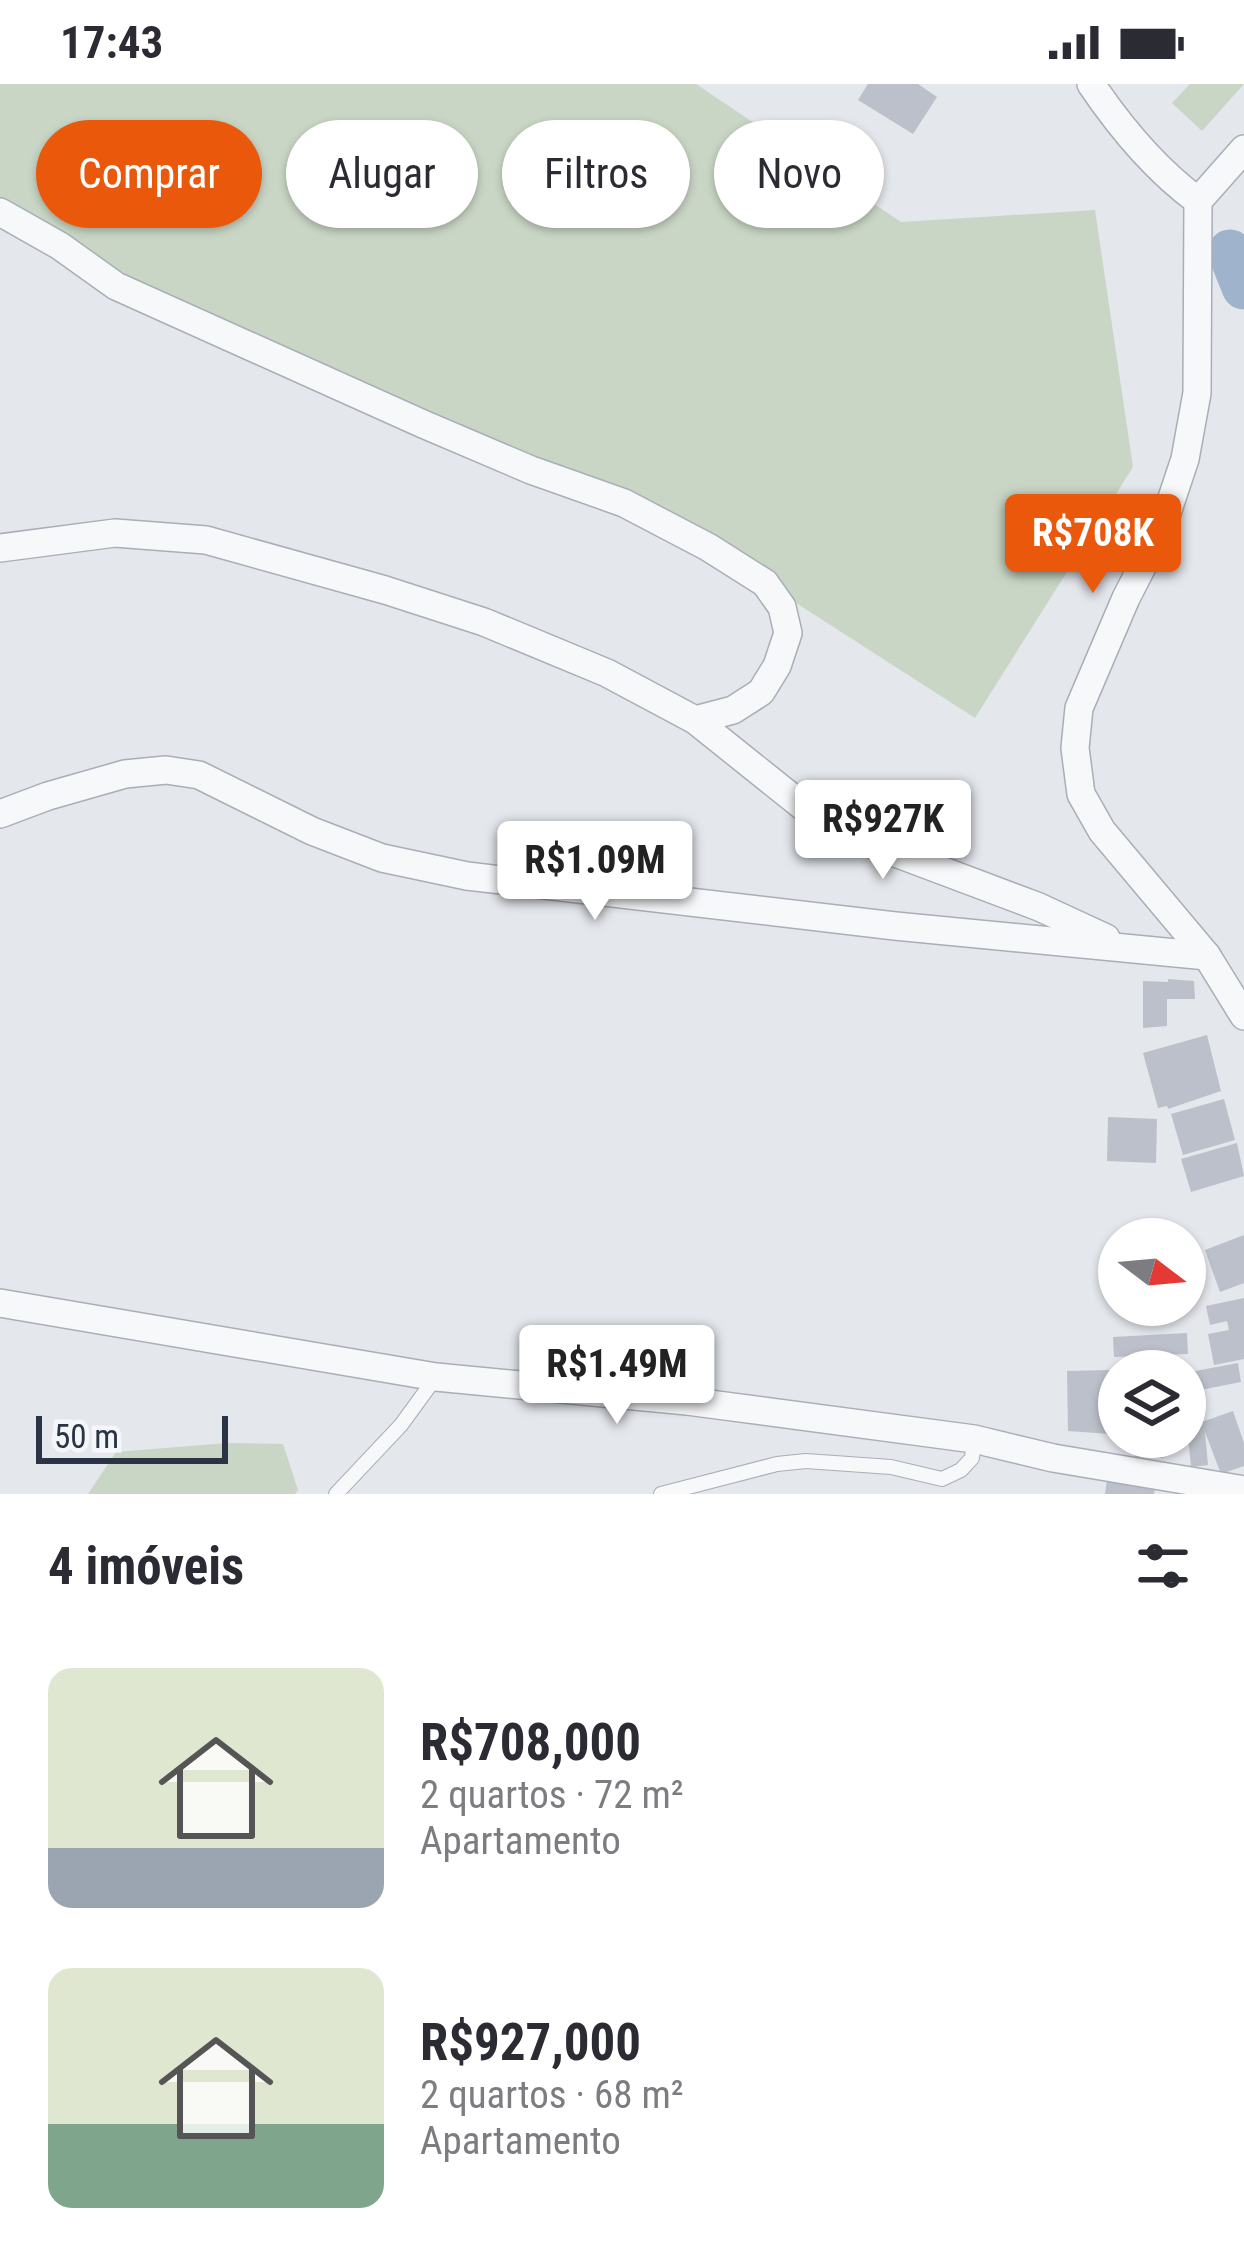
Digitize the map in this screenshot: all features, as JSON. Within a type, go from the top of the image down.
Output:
[{"type":"street","points":[[1091,84],[1174,183],[1198,201]]},
{"type":"street","points":[[1244,149],[1198,201],[1197,394],[1185,459],[1162,529],[1126,598],[1079,708],[1075,748],[1081,794],[1102,831],[1207,956],[1244,1016]]},
{"type":"street","points":[[0,212],[60,246],[116,286],[423,424],[624,503],[765,583],[782,607],[788,633],[777,666],[761,692],[733,710],[695,720]]},
{"type":"street","points":[[0,548],[115,533],[206,540],[484,622],[607,673],[695,720],[825,824],[1040,907],[1128,948]]},
{"type":"street","points":[[0,814],[125,774],[166,770],[199,775],[312,831],[382,858],[467,876],[896,926],[1207,956]]},
{"type":"street","points":[[0,1304],[436,1378],[687,1401],[974,1439],[1053,1458],[1244,1490]]},
{"type":"lane","points":[[336,1494],[401,1425],[436,1378]]},
{"type":"lane","points":[[662,1494],[806,1461],[891,1467],[942,1479],[972,1458],[974,1439]]},
{"type":"green space","points":[[0,84],[696,84],[749,120],[714,120],[714,228],[884,228],[884,211],[901,222],[1095,210],[1133,467],[975,718],[765,583],[423,424],[0,214]]},
{"type":"green space","points":[[1190,84],[1244,84],[1202,131],[1172,103]]},
{"type":"green space","points":[[227,1443],[283,1444],[298,1490],[295,1494],[88,1494],[116,1452]]},
{"type":"building","points":[[868,84],[918,84],[937,97],[913,134],[858,100]]},
{"type":"building","points":[[1143,981],[1194,981],[1195,999],[1167,999],[1167,1026],[1143,1028]]},
{"type":"building","points":[[1207,1035],[1221,1091],[1158,1108],[1143,1053]]},
{"type":"building","points":[[1224,1099],[1235,1140],[1183,1155],[1171,1114]]},
{"type":"building","points":[[1108,1117],[1157,1119],[1156,1163],[1107,1161]]},
{"type":"building","points":[[1237,1143],[1244,1176],[1191,1192],[1181,1159]]},
{"type":"building","points":[[1244,1235],[1244,1283],[1220,1292],[1206,1250]]},
{"type":"building","points":[[1244,1298],[1244,1359],[1214,1365],[1208,1334],[1229,1330],[1227,1321],[1210,1325],[1206,1306]]},
{"type":"building","points":[[1187,1333],[1188,1350],[1114,1350],[1113,1337]]},
{"type":"building","points":[[1238,1363],[1241,1382],[1206,1389],[1206,1369]]},
{"type":"building","points":[[1098,1370],[1098,1433],[1068,1431],[1067,1371]]},
{"type":"building","points":[[1233,1411],[1244,1443],[1244,1466],[1221,1474],[1206,1435],[1206,1421]]},
{"type":"building","points":[[1206,1443],[1208,1465],[1191,1467],[1190,1458],[1206,1458]]},
{"type":"building","points":[[1107,1480],[1155,1488],[1154,1494],[1105,1494]]},
{"type":"waterway","points":[[1230,252],[1244,245]]},
{"type":"waterway","points":[[1230,252],[1244,287]]}]
